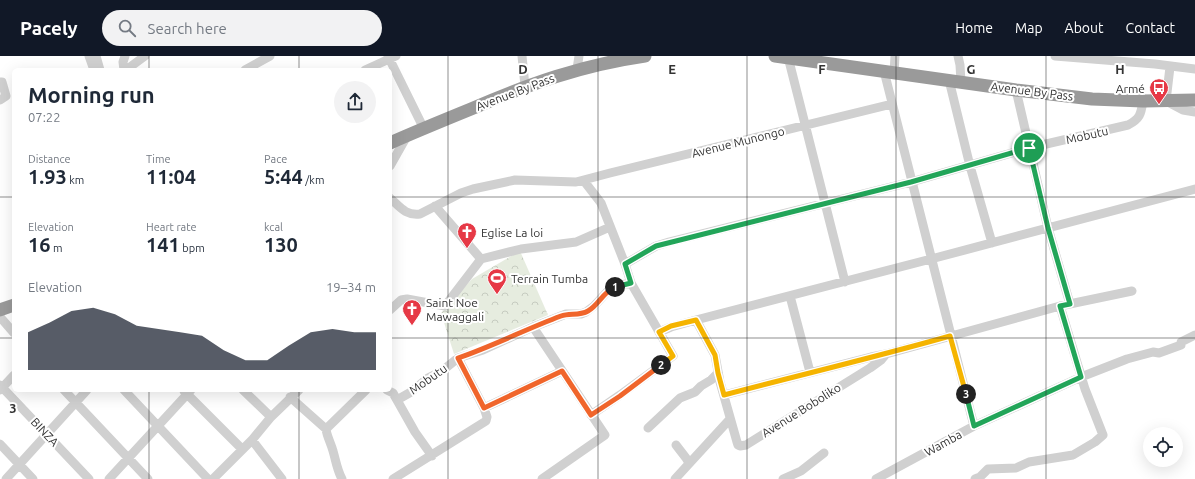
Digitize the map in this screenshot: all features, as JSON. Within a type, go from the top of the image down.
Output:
[{"type":"highway","name":"Avenue By Pass","points":[[392,142],[525,86],[576,69],[621,59],[644,56]]},
{"type":"highway","name":"Avenue By Pass","points":[[781,57],[1016,90],[1092,99],[1143,101],[1195,100]]},
{"type":"highway","points":[[0,310],[12,306]]},
{"type":"street","points":[[89,56],[93,68]]},
{"type":"street","points":[[96,56],[99,68]]},
{"type":"street","points":[[124,68],[123,62],[125,56]]},
{"type":"street","points":[[128,68],[145,56]]},
{"type":"street","points":[[249,68],[270,56]]},
{"type":"street","points":[[522,56],[525,86]]},
{"type":"street","points":[[576,69],[579,56]]},
{"type":"street","points":[[895,56],[889,72],[892,104],[974,426]]},
{"type":"street","points":[[958,56],[960,65],[955,81],[970,166],[992,243]]},
{"type":"street","points":[[1055,56],[1155,60],[1170,67],[1195,69]]},
{"type":"street","points":[[369,68],[391,57],[424,129]]},
{"type":"street","points":[[781,57],[804,125],[826,203],[845,282]]},
{"type":"street","points":[[1170,67],[1166,101],[1183,110],[1195,112]]},
{"type":"street","points":[[0,82],[2,82],[6,96],[0,100]]},
{"type":"street","points":[[1016,90],[1048,228],[1070,304]]},
{"type":"street","name":"Mobutu","points":[[625,264],[656,246],[669,242],[911,182],[1029,148],[1128,126],[1135,122],[1141,114],[1143,101]]},
{"type":"street","name":"Avenue Munongo","points":[[392,200],[412,215],[420,214],[467,191],[515,180],[584,181],[610,173],[892,104]]},
{"type":"street","points":[[392,162],[407,136]]},
{"type":"street","points":[[584,181],[601,203],[631,283],[673,356],[620,396],[591,415]]},
{"type":"street","points":[[659,332],[671,326],[845,282],[1195,189]]},
{"type":"street","points":[[434,206],[481,259]]},
{"type":"street","points":[[392,308],[401,300],[407,299],[445,306],[481,259],[521,249],[576,242],[610,227]]},
{"type":"street","name":"Mobutu","points":[[397,400],[411,392],[428,378],[442,371],[458,358],[483,350],[533,326],[566,314],[581,314],[586,312],[607,292],[621,285],[631,283]]},
{"type":"street","name":"Avenue Boboliko","points":[[724,395],[886,354],[1060,306],[1132,291]]},
{"type":"street","points":[[790,296],[810,372]]},
{"type":"street","points":[[975,479],[980,478],[988,469],[1016,468],[1029,462],[1073,455],[1103,435],[1081,377],[1060,306]]},
{"type":"street","points":[[0,317],[12,331]]},
{"type":"street","name":"Avenue Boboliko","points":[[696,320],[715,355],[730,419],[738,445],[740,446],[746,445],[874,365],[886,354]]},
{"type":"street","points":[[533,326],[605,435],[542,479]]},
{"type":"street","name":"Wamba","points":[[876,479],[974,426],[1081,377],[1127,359],[1153,352],[1159,353],[1171,349],[1181,345],[1181,342],[1195,335]]},
{"type":"street","points":[[393,479],[486,421],[487,417],[484,408],[458,358]]},
{"type":"street","points":[[484,408],[562,371]]},
{"type":"street","points":[[648,428],[667,408],[680,398],[695,392],[718,373]]},
{"type":"street","points":[[1,387],[12,377]]},
{"type":"street","name":"BINZA","points":[[1,387],[89,479]]},
{"type":"street","points":[[66,392],[148,479]]},
{"type":"street","points":[[6,479],[85,392]]},
{"type":"street","points":[[126,392],[208,479]]},
{"type":"street","points":[[109,479],[159,426],[186,392]]},
{"type":"street","points":[[188,392],[242,449]]},
{"type":"street","points":[[245,392],[271,417]]},
{"type":"street","points":[[213,479],[252,440],[271,417],[297,392]]},
{"type":"street","points":[[342,479],[336,466],[333,450],[326,435],[326,429],[364,392]]},
{"type":"street","points":[[391,392],[415,432],[432,456]]},
{"type":"street","points":[[290,398],[326,429]]},
{"type":"street","points":[[675,479],[730,419]]},
{"type":"street","points":[[252,440],[282,479]]},
{"type":"street","points":[[0,444],[34,479]]},
{"type":"street","points":[[676,445],[689,463]]},
{"type":"street","points":[[783,479],[801,471],[824,454]]},
{"type":"green space","points":[[520,251],[548,315],[454,354],[441,313],[472,279]]},
{"type":"place","name":"Armé","points":[[1159,105]]},
{"type":"place","name":"Eglise La loi","points":[[467,249]]},
{"type":"place","name":"Terrain Tumba","points":[[497,295]]},
{"type":"place","name":"Saint Noe Mawaggali","points":[[412,326]]},
{"type":"route","points":[[1029,148],[1048,228],[1070,304],[1060,306],[1081,377],[974,426],[950,336],[886,354],[724,395],[715,355],[696,320],[671,326],[659,332],[673,356],[620,396],[591,415],[562,371],[484,408],[458,358],[483,350],[533,326],[566,314],[581,314],[590,310],[607,292],[621,285],[631,283],[625,264],[656,246],[911,182],[1029,148]]}]
